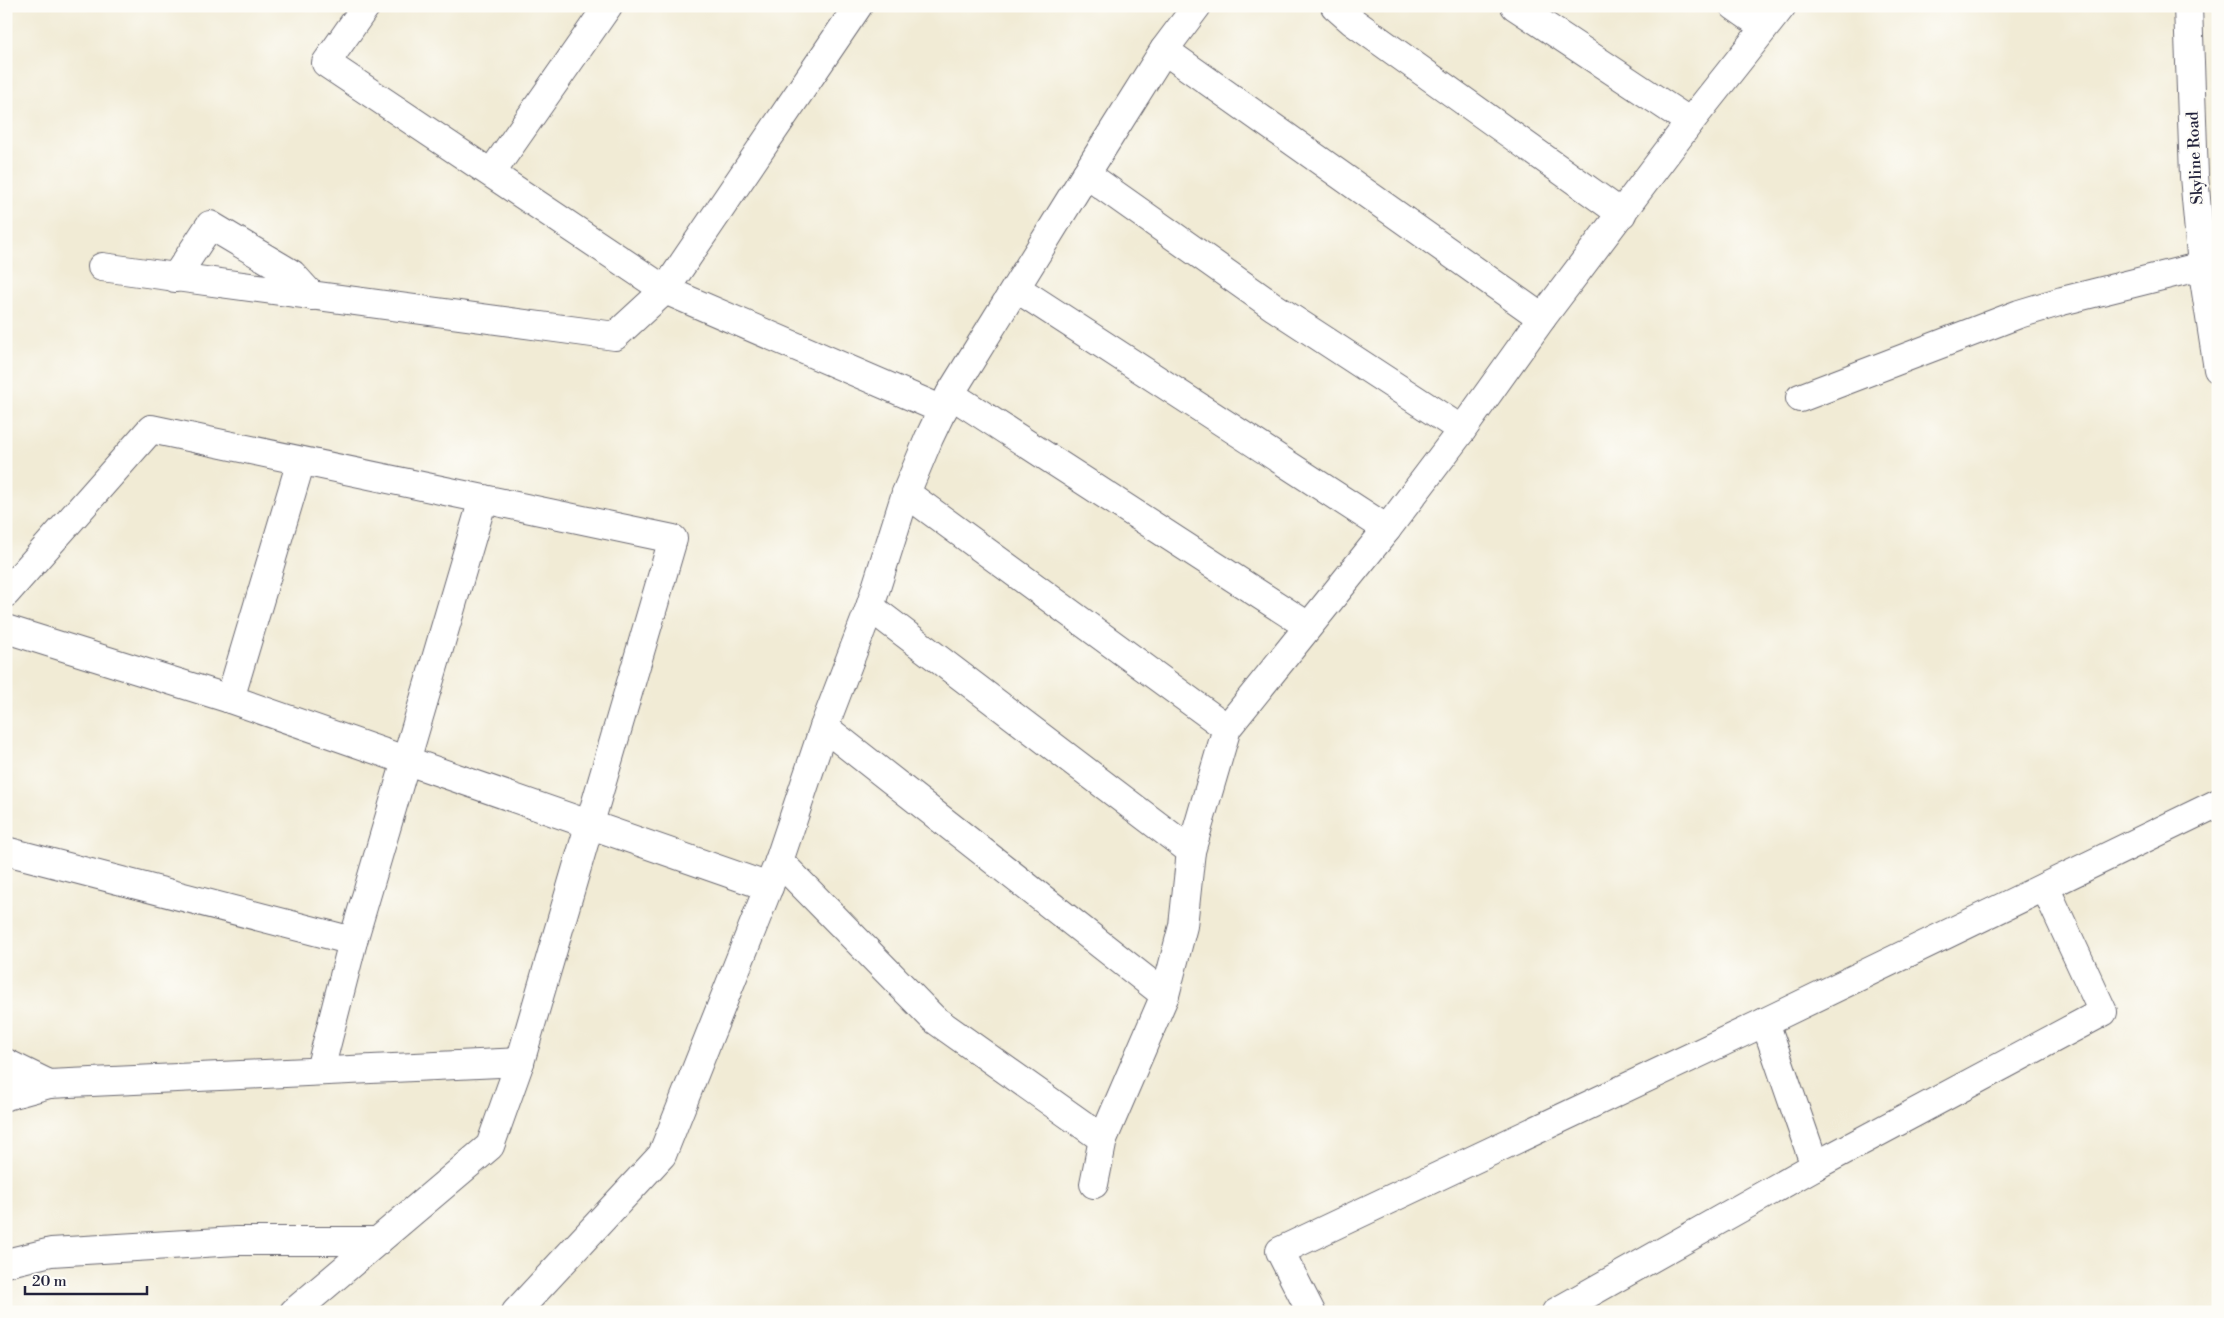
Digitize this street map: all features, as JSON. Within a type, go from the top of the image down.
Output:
[{"type":"street","points":[[366,6],[326,63],[492,172],[666,290],[946,402],[1308,626]]},
{"type":"street","points":[[492,172],[608,6]]},
{"type":"street","points":[[102,267],[615,336],[666,290],[858,6]]},
{"type":"street","points":[[516,1312],[662,1155],[779,862],[824,727],[870,607],[906,493],[946,402],[1164,50],[1197,6]]},
{"type":"street","points":[[1335,6],[1360,26],[1622,214]]},
{"type":"street","points":[[1515,6],[1690,122]]},
{"type":"street","points":[[1734,6],[1764,27]]},
{"type":"street","points":[[1094,1184],[1103,1139],[1165,995],[1183,926],[1191,851],[1227,728],[1387,529],[1462,430],[1542,318],[1690,122],[1782,6]]},
{"type":"street","name":"Skyline Road","points":[[2188,6],[2194,176],[2202,266],[2218,369]]},
{"type":"street","points":[[1164,50],[1542,318]]},
{"type":"street","points":[[1086,174],[1274,307],[1462,430]]},
{"type":"street","points":[[175,278],[210,225],[292,274],[312,296]]},
{"type":"street","points":[[1800,398],[2019,314],[2062,301],[2202,266]]},
{"type":"street","points":[[1016,288],[1387,529]]},
{"type":"street","points":[[6,593],[151,430],[673,539],[520,1062],[490,1146],[294,1312]]},
{"type":"street","points":[[230,699],[301,461]]},
{"type":"street","points":[[906,493],[1227,728]]},
{"type":"street","points":[[320,1070],[353,941],[483,499]]},
{"type":"street","points":[[870,607],[1191,851]]},
{"type":"street","points":[[6,629],[230,699],[769,887]]},
{"type":"street","points":[[824,727],[1165,995]]},
{"type":"street","points":[[1310,1312],[1280,1251],[1765,1022],[2218,803]]},
{"type":"street","points":[[6,851],[353,941]]},
{"type":"street","points":[[779,862],[934,1019],[1103,1139]]},
{"type":"street","points":[[1556,1312],[1815,1166],[2102,1012],[2045,887]]},
{"type":"street","points":[[1765,1022],[1815,1166]]},
{"type":"street","points":[[6,1096],[49,1084],[520,1062]]},
{"type":"street","points":[[6,1063],[49,1084]]},
{"type":"street","points":[[6,1262],[60,1252],[237,1241],[378,1241]]}]
